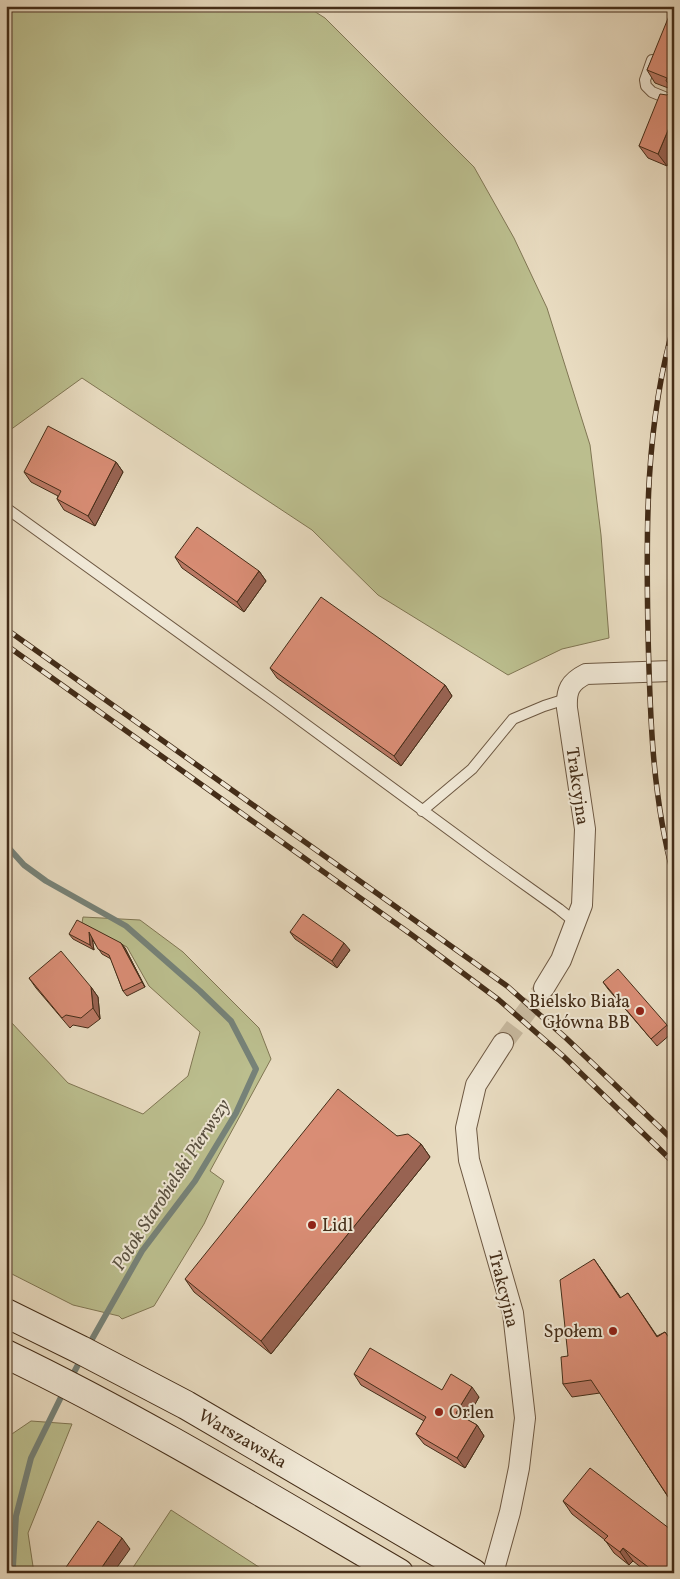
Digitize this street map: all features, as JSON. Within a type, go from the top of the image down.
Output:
[{"type":"main road","name":"Warszawska","points":[[6,1313],[81,1350],[186,1406],[473,1573]]},
{"type":"main road","points":[[6,1354],[74,1388],[199,1457],[399,1573]]},
{"type":"street","points":[[566,699],[569,688],[575,679],[586,674],[674,670]]},
{"type":"street","name":"Trakcyjna","points":[[544,988],[561,960],[582,905],[585,829],[566,699]]},
{"type":"street","name":"Trakcyjna","points":[[493,1573],[512,1504],[519,1468],[524,1418],[513,1313],[469,1160],[466,1128],[476,1086],[503,1043]]},
{"type":"lane","points":[[657,48],[645,80],[646,86],[652,92],[674,101]]},
{"type":"lane","points":[[6,508],[274,701],[575,922]]},
{"type":"lane","points":[[422,810],[472,769],[512,719],[566,699]]},
{"type":"green space","points":[[6,6],[306,6],[325,18],[474,167],[514,238],[547,308],[590,445],[601,535],[609,638],[562,649],[508,675],[378,595],[312,530],[82,378],[6,433]]},
{"type":"green space","points":[[83,917],[140,920],[183,952],[259,1028],[271,1059],[210,1171],[224,1181],[204,1224],[154,1306],[122,1319],[119,1316],[73,1305],[6,1271],[6,1024],[11,1022],[68,1083],[143,1114],[188,1076],[200,1032],[149,986],[127,947],[82,923]]},
{"type":"green space","points":[[31,1421],[72,1424],[28,1533],[34,1573],[6,1573],[6,1438]]},
{"type":"green space","points":[[171,1510],[268,1573],[138,1573],[132,1569]]},
{"type":"building","points":[[671,11],[674,12],[674,116],[658,154],[639,146],[660,94],[667,95],[672,91],[671,85],[666,81],[667,78],[647,70]]},
{"type":"building","points":[[48,426],[116,462],[88,516],[57,499],[61,491],[24,472]]},
{"type":"building","points":[[197,527],[259,571],[237,602],[175,557]]},
{"type":"building","points":[[321,597],[445,685],[394,756],[270,668]]},
{"type":"building","points":[[303,914],[344,943],[332,961],[290,932]]},
{"type":"building","points":[[77,920],[121,943],[142,982],[123,991],[109,955],[98,949],[89,932],[90,945],[69,934]]},
{"type":"building","points":[[61,951],[91,987],[93,1008],[81,1018],[66,1015],[62,1018],[29,978]]},
{"type":"building","name":"Bielsko Biała Główna BB","points":[[618,969],[667,1025],[651,1039],[603,982]]},
{"type":"building","name":"Lidl","points":[[338,1089],[397,1136],[408,1134],[421,1144],[261,1341],[185,1279]]},
{"type":"building","points":[[594,1259],[620,1298],[628,1293],[657,1337],[665,1332],[674,1345],[673,1504],[591,1380],[563,1384],[561,1357],[568,1356],[560,1280]]},
{"type":"building","name":"Orlen","points":[[370,1348],[442,1390],[451,1374],[472,1387],[456,1413],[477,1425],[457,1458],[416,1434],[426,1417],[354,1374]]},
{"type":"building","points":[[590,1468],[674,1532],[674,1567],[669,1573],[656,1573],[623,1548],[620,1552],[604,1540],[608,1536],[563,1501]]},
{"type":"building","points":[[98,1521],[122,1538],[100,1570],[104,1573],[62,1573]]},
{"type":"waterway","name":"Potok Starobielski Pierwszy","points":[[6,845],[24,865],[46,881],[126,926],[200,991],[231,1021],[256,1069],[236,1113],[195,1181],[142,1251],[87,1348]]},
{"type":"waterway","name":"Potok Starobielski Pierwszy","points":[[71,1378],[81,1359]]},
{"type":"waterway","name":"Potok Starobielski Pierwszy","points":[[15,1573],[13,1566],[16,1516],[31,1458],[65,1389]]},
{"type":"tunnel","points":[[503,1043],[544,988]]},
{"type":"railway","points":[[674,325],[657,401],[649,478],[647,555],[651,725],[661,817],[674,877]]},
{"type":"railway","points":[[6,629],[507,986],[566,1038],[674,1141]]},
{"type":"railway","points":[[6,645],[412,935],[499,1000],[563,1056],[674,1163]]},
{"type":"place","name":"Bielsko Biała Główna BB","points":[[640,1011]]},
{"type":"place","name":"Lidl","points":[[312,1225]]},
{"type":"place","name":"Społem","points":[[613,1331]]},
{"type":"place","name":"Orlen","points":[[439,1412]]}]
